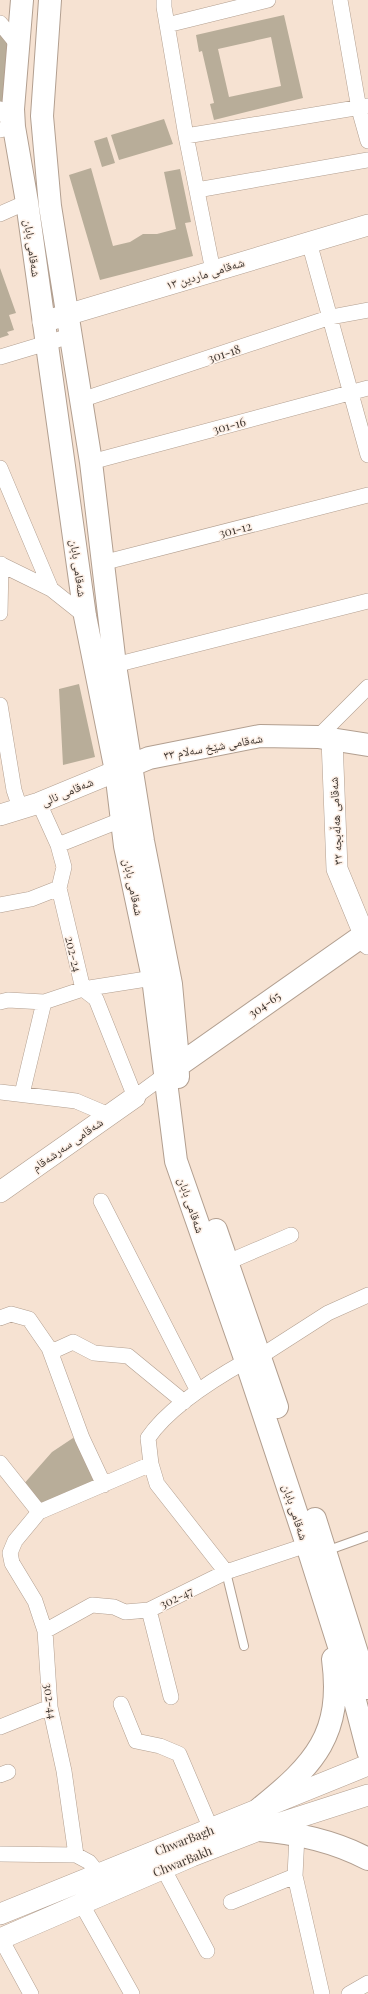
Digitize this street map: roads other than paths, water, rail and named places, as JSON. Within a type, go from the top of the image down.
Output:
[{"type":"main road","name":"شەقامی بابان","points":[[22,0],[13,110],[7,128],[27,202],[44,333],[85,616],[124,768],[121,820],[171,1070],[176,1161],[253,1359],[315,1554],[368,1751]]},
{"type":"main road","points":[[50,0],[42,116],[50,206],[82,400],[115,664],[124,768],[143,841],[171,984],[171,1070],[178,1095],[188,1156],[228,1262],[253,1359]]},
{"type":"main road","name":"شەقامی ماردین ١٣","points":[[44,333],[69,326],[213,270],[368,225]]},
{"type":"main road","name":"شەقامی شێخ سەلام ٣٣","points":[[124,768],[143,759],[159,755],[260,736],[325,738],[368,745]]},
{"type":"main road","name":"شەقامی هەڵەبجە ٣٢","points":[[325,738],[337,869],[367,937]]},
{"type":"main road","name":"شەقامی نالی","points":[[0,815],[24,800],[124,768]]},
{"type":"main road","name":"304-65","points":[[171,1070],[367,937]]},
{"type":"main road","name":"شەقامی سەرشەقام","points":[[0,1192],[135,1097]]},
{"type":"main road","points":[[315,1554],[368,1688]]},
{"type":"main road","points":[[259,1809],[291,1783],[314,1758],[328,1732],[334,1712],[336,1692],[333,1658],[315,1554]]},
{"type":"main road","name":"ChwarBagh","points":[[0,1914],[98,1873],[368,1765]]},
{"type":"main road","name":"ChwarBakh","points":[[0,1939],[163,1868],[259,1830],[368,1795]]},
{"type":"main road","points":[[259,1830],[297,1835],[335,1844],[368,1860]]},
{"type":"street","points":[[164,0],[186,136],[213,270]]},
{"type":"street","points":[[167,25],[247,2],[268,0]]},
{"type":"street","points":[[340,0],[364,107],[368,141]]},
{"type":"street","points":[[0,23],[18,45]]},
{"type":"street","points":[[186,136],[364,107]]},
{"type":"street","points":[[0,109],[7,128]]},
{"type":"street","points":[[197,190],[368,160]]},
{"type":"street","points":[[0,214],[27,202]]},
{"type":"street","points":[[309,242],[368,454]]},
{"type":"street","name":"301-18","points":[[82,400],[331,317],[368,310]]},
{"type":"street","points":[[0,357],[44,333]]},
{"type":"street","name":"301-16","points":[[90,462],[368,388]]},
{"type":"street","points":[[0,468],[51,589]]},
{"type":"street","name":"301-12","points":[[102,563],[368,495]]},
{"type":"street","points":[[0,613],[1,564],[51,589],[85,616]]},
{"type":"street","points":[[115,664],[368,601]]},
{"type":"street","points":[[325,738],[368,687]]},
{"type":"street","name":"202-24","points":[[0,705],[24,800],[58,846],[64,867],[60,888],[83,989]]},
{"type":"street","points":[[0,784],[24,800]]},
{"type":"street","points":[[58,846],[121,820]]},
{"type":"street","points":[[0,905],[31,899],[60,888]]},
{"type":"street","points":[[0,1002],[8,1000],[44,1002],[83,989],[153,978]]},
{"type":"street","points":[[83,989],[96,999],[135,1097],[171,1070]]},
{"type":"street","points":[[22,1094],[44,1002]]},
{"type":"street","points":[[0,1092],[76,1101],[109,1115]]},
{"type":"street","points":[[101,1201],[198,1391]]},
{"type":"street","points":[[228,1262],[291,1235]]},
{"type":"street","points":[[226,1572],[157,1484],[151,1464],[148,1438],[153,1430],[184,1402],[225,1373],[253,1359],[328,1313],[368,1294]]},
{"type":"street","points":[[0,1318],[11,1314],[29,1319],[50,1352],[82,1438],[104,1485]]},
{"type":"street","points":[[50,1352],[73,1342],[94,1353],[128,1356],[184,1402]]},
{"type":"street","points":[[0,1463],[39,1512],[151,1464]]},
{"type":"street","name":"302-44","points":[[39,1512],[15,1541],[10,1553],[12,1563],[35,1601],[45,1631],[50,1707],[64,1771],[76,1855]]},
{"type":"street","name":"302-47","points":[[45,1631],[92,1605],[114,1607],[124,1612],[149,1610],[226,1572],[315,1554]]},
{"type":"street","points":[[149,1610],[171,1697]]},
{"type":"street","points":[[122,1704],[136,1741],[160,1746],[179,1754],[211,1829]]},
{"type":"street","points":[[0,1727],[50,1707]]},
{"type":"street","points":[[297,1835],[295,1876],[322,1994]]},
{"type":"street","points":[[1,1850],[76,1855],[89,1862],[98,1873]]},
{"type":"street","points":[[163,1868],[208,1951]]},
{"type":"street","points":[[231,1902],[295,1876]]},
{"type":"street","points":[[81,1903],[132,1994]]},
{"type":"street","points":[[0,1939],[30,1994]]},
{"type":"street","points":[[348,1994],[368,1983]]},
{"type":"lane","points":[[315,1554],[368,1536]]},
{"type":"lane","points":[[226,1572],[244,1646]]}]
